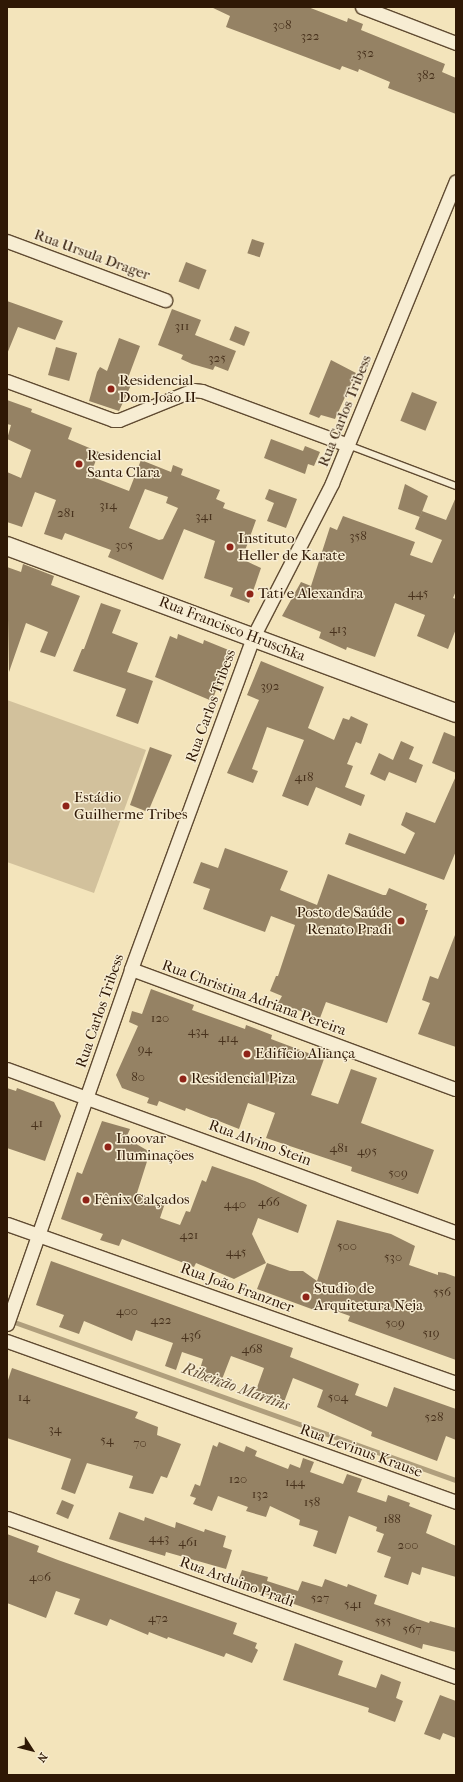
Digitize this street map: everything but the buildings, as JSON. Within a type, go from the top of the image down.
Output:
[{"type":"main road","name":"Rua Francisco Hruschka","points":[[7,546],[456,713]]},
{"type":"street","points":[[362,7],[456,43]]},
{"type":"street","name":"Rua Carlos Tribess","points":[[9,1318],[131,969],[253,637],[264,612],[313,525],[348,445],[456,181]]},
{"type":"street","name":"Rua Ursula Drager","points":[[7,241],[165,300]]},
{"type":"street","points":[[7,381],[113,420],[119,420],[192,390],[202,391],[348,445]]},
{"type":"street","name":"Rua Christina Adriana Pereira","points":[[131,969],[456,1089]]},
{"type":"street","name":"Rua Alvino Stein","points":[[7,1069],[456,1232]]},
{"type":"street","name":"Rua João Franzner","points":[[7,1224],[456,1383]]},
{"type":"street","name":"Rua Levinus Krause","points":[[7,1341],[456,1502]]},
{"type":"street","name":"Rua Arduino Pradi","points":[[7,1518],[456,1677]]},
{"type":"lane","points":[[348,445],[456,486]]},
{"type":"shaded area","name":"Estádio Guilherme Tribes","points":[[7,700],[146,750],[94,893],[7,862]]},
{"type":"waterway","name":"Ribeirão Martins","points":[[9,1320],[456,1480]]},
{"type":"place","name":"Residencial Dom João II","points":[[111,389]]},
{"type":"place","name":"Residencial Santa Clara","points":[[79,464]]},
{"type":"place","name":"Instituto Heller de Karate","points":[[230,547]]},
{"type":"place","name":"Tati e Alexandra","points":[[250,594]]},
{"type":"place","name":"Estádio Guilherme Tribes","points":[[66,806]]},
{"type":"place","name":"Posto de Saúde Renato Pradi","points":[[401,921]]},
{"type":"place","name":"Edifício Aliança","points":[[247,1054]]},
{"type":"place","name":"Residencial Piza","points":[[183,1079]]},
{"type":"place","name":"Inoovar Iluminações","points":[[108,1147]]},
{"type":"place","name":"Fênix Calçados","points":[[86,1200]]},
{"type":"place","name":"Studio de Arquitetura Neja","points":[[306,1297]]}]
